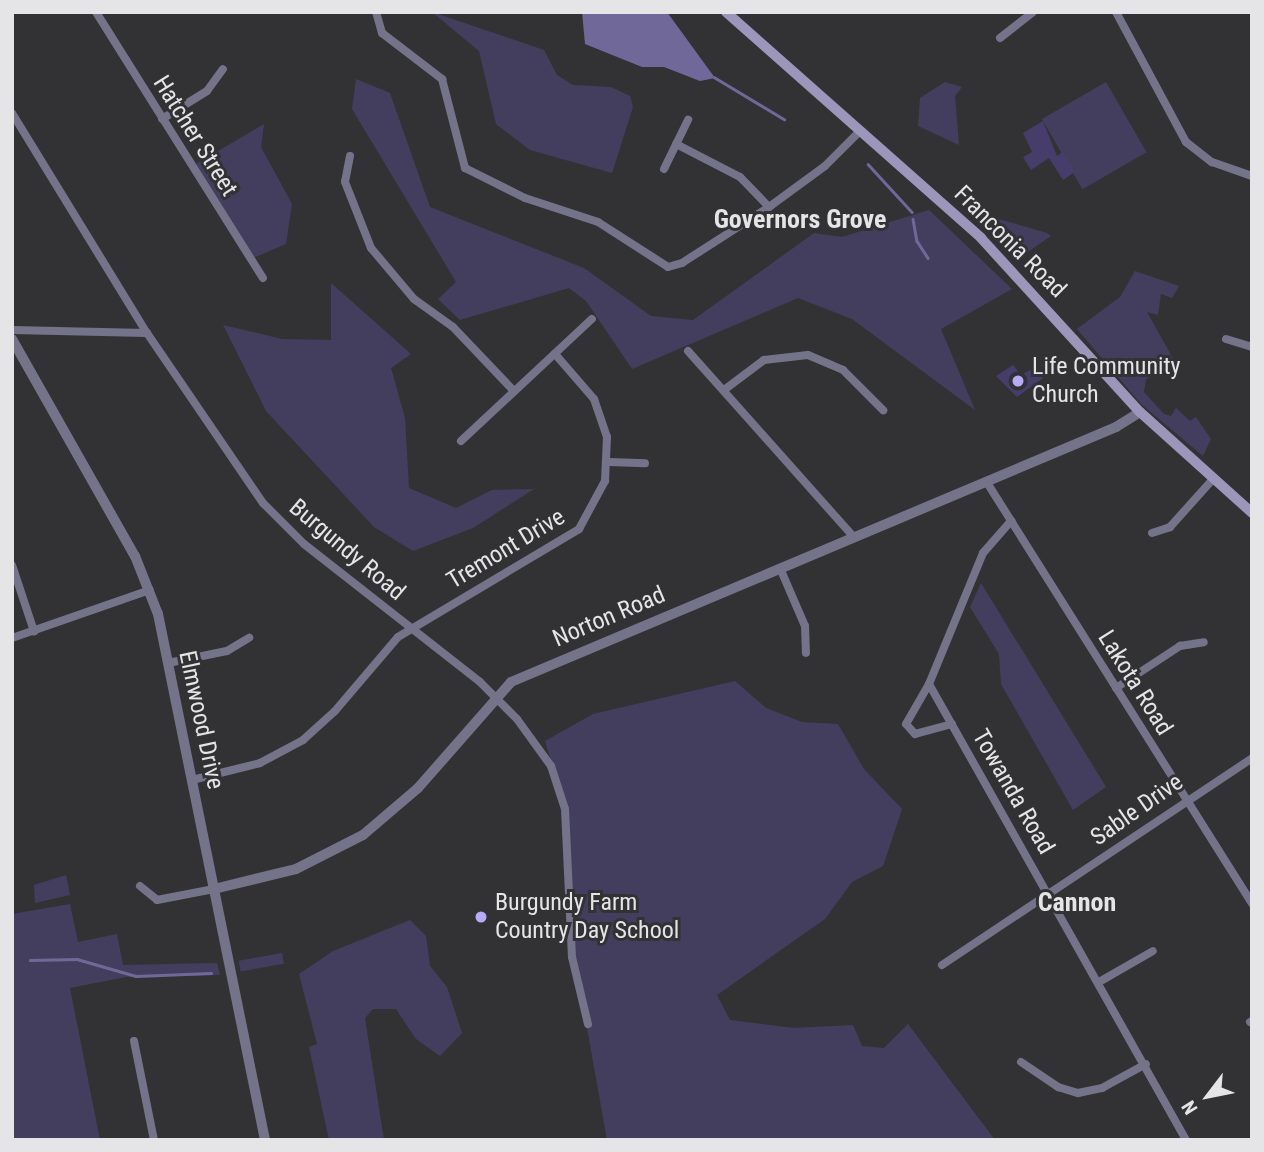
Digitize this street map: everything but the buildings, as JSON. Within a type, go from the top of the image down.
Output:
[{"type":"main road","name":"Franconia Road","points":[[726,12],[996,252],[1140,412],[1252,513]]},
{"type":"street","name":"Hatcher Street","points":[[96,12],[263,278]]},
{"type":"street","points":[[376,12],[382,33],[442,79],[458,155],[471,173],[598,222],[674,268],[769,207],[825,166],[860,131]]},
{"type":"street","points":[[1000,38],[1033,12]]},
{"type":"street","points":[[1116,12],[1186,142],[1212,162],[1252,176]]},
{"type":"street","points":[[162,119],[207,92],[223,69]]},
{"type":"street","name":"Burgundy Road","points":[[12,113],[147,333],[262,503],[304,544],[495,696],[547,759],[565,809],[572,957],[588,1024]]},
{"type":"street","points":[[664,169],[688,120]]},
{"type":"street","points":[[676,144],[740,177],[769,207]]},
{"type":"street","points":[[350,156],[345,182],[371,248],[400,284],[453,327],[514,391]]},
{"type":"street","points":[[461,441],[592,319]]},
{"type":"street","points":[[12,330],[147,333]]},
{"type":"street","name":"Elmwood Drive","points":[[12,339],[150,590],[168,663],[265,1140]]},
{"type":"street","points":[[1226,339],[1252,347]]},
{"type":"street","points":[[688,351],[854,537]]},
{"type":"street","points":[[555,354],[599,410],[609,462],[645,463]]},
{"type":"street","points":[[724,390],[764,360],[808,355],[843,370],[883,410]]},
{"type":"street","name":"Norton Road","points":[[140,886],[157,900],[296,869],[363,835],[418,788],[495,696],[519,678],[986,481],[1140,412]]},
{"type":"street","name":"Tremont Drive","points":[[192,780],[260,763],[303,740],[411,628],[572,536],[592,511],[609,462]]},
{"type":"street","points":[[1152,533],[1173,524],[1214,478]]},
{"type":"street","name":"Lakota Road","points":[[986,481],[1252,904]]},
{"type":"street","points":[[952,724],[915,734],[907,727],[929,684],[984,553],[1012,522]]},
{"type":"street","points":[[12,565],[34,631]]},
{"type":"street","points":[[780,568],[805,626],[806,653]]},
{"type":"street","points":[[12,638],[150,590]]},
{"type":"street","points":[[168,663],[227,651],[249,638]]},
{"type":"street","points":[[1115,688],[1184,645],[1204,642]]},
{"type":"street","name":"Towanda Road","points":[[929,684],[1146,1064],[1186,1140]]},
{"type":"street","name":"Sable Drive","points":[[942,965],[1185,799],[1252,758]]},
{"type":"street","points":[[1099,982],[1153,951]]},
{"type":"street","points":[[134,1041],[154,1140]]},
{"type":"street","points":[[1021,1062],[1058,1087],[1078,1093],[1102,1088],[1146,1064]]},
{"type":"shaded area","points":[[432,12],[544,50],[557,75],[573,85],[611,87],[630,96],[633,107],[612,173],[530,150],[496,124],[479,51]]},
{"type":"shaded area","points":[[582,12],[667,12],[715,78],[700,81],[664,67],[642,67],[585,44]]},
{"type":"shaded area","points":[[356,79],[390,93],[430,207],[584,268],[651,316],[693,320],[814,233],[842,237],[929,210],[1012,289],[941,329],[975,410],[852,319],[798,298],[632,369],[586,301],[569,288],[460,320],[438,299],[456,282],[352,109]]},
{"type":"shaded area","points":[[945,82],[962,87],[955,96],[959,145],[918,126],[920,98]]},
{"type":"shaded area","points":[[1106,82],[1146,152],[1082,189],[1042,119]]},
{"type":"shaded area","points":[[264,124],[261,147],[292,204],[286,244],[253,258],[196,164]]},
{"type":"shaded area","points":[[975,212],[1047,233],[1051,236],[1019,258]]},
{"type":"shaded area","points":[[1135,271],[1179,286],[1172,298],[1161,294],[1158,315],[1147,312],[1175,362],[1146,379],[1144,392],[1164,414],[1171,416],[1176,408],[1190,421],[1196,417],[1211,439],[1203,456],[1141,404],[1077,329],[1120,297]]},
{"type":"shaded area","points":[[331,283],[411,354],[391,368],[405,418],[409,488],[456,508],[492,490],[534,489],[473,528],[413,551],[374,527],[266,411],[223,325],[282,339],[331,340]]},
{"type":"shaded area","points":[[981,583],[1106,787],[1073,810],[1001,684],[999,654],[970,607]]},
{"type":"shaded area","points":[[735,681],[766,708],[802,722],[838,724],[864,769],[902,809],[883,866],[852,882],[825,919],[717,995],[730,1020],[793,1028],[853,1025],[862,1046],[884,1048],[908,1024],[995,1140],[607,1140],[572,944],[565,809],[545,741],[593,714]]},
{"type":"shaded area","points":[[66,875],[70,895],[35,903],[34,885]]},
{"type":"shaded area","points":[[70,904],[78,942],[117,934],[123,965],[217,963],[220,975],[126,977],[70,988],[100,1140],[12,1140],[12,914]]},
{"type":"shaded area","points":[[410,920],[426,936],[430,966],[447,987],[462,1033],[440,1056],[416,1039],[396,1009],[373,1009],[365,1018],[384,1140],[329,1140],[309,1047],[317,1044],[299,974],[333,951]]},
{"type":"shaded area","points":[[282,953],[284,964],[241,971],[239,961]]},
{"type":"waterway","points":[[714,77],[784,119]]},
{"type":"waterway","points":[[868,164],[912,212]]},
{"type":"waterway","points":[[913,219],[917,241],[928,258]]},
{"type":"waterway","points":[[30,960],[77,959],[136,976],[211,973]]},
{"type":"place","name":"Life Community Church","points":[[1018,381]]},
{"type":"place","name":"Burgundy Farm Country Day School","points":[[481,917]]},
{"type":"district","name":"Governors Grove","points":[[800,220]]},
{"type":"district","name":"Cannon","points":[[1077,903]]}]
